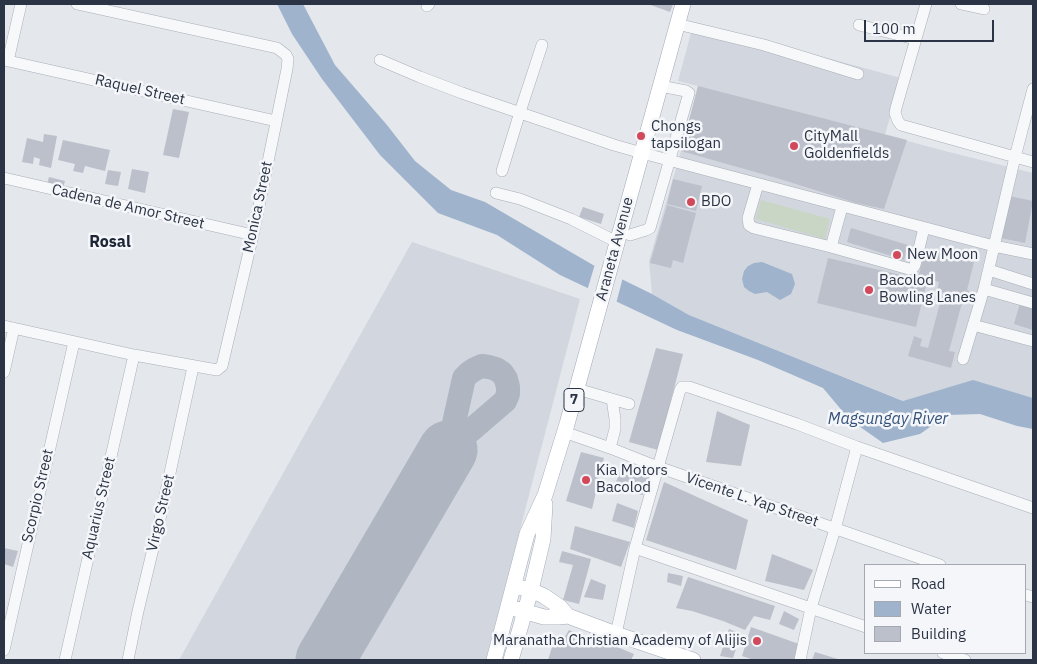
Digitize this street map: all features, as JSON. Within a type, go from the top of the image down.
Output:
[{"type":"main road","name":"Araneta Avenue","points":[[494,660],[527,534],[545,494],[577,389],[683,4]]},
{"type":"main road","name":"Araneta Avenue","points":[[510,660],[531,590],[543,539],[545,494]]},
{"type":"main road","points":[[514,586],[531,590],[552,600],[568,616]]},
{"type":"main road","points":[[508,607],[544,617],[568,616],[693,660]]},
{"type":"street","points":[[6,60],[21,4]]},
{"type":"street","name":"Monica Street","points":[[77,4],[277,48],[288,59],[285,82],[253,235],[222,366],[215,370],[193,366]]},
{"type":"street","points":[[926,4],[896,108],[895,114],[898,121],[901,125],[1033,162]]},
{"type":"street","points":[[961,4],[984,9]]},
{"type":"street","points":[[677,24],[764,46],[858,74]]},
{"type":"street","points":[[860,25],[915,38]]},
{"type":"street","points":[[502,171],[542,45]]},
{"type":"street","name":"Raquel Street","points":[[6,60],[276,121]]},
{"type":"street","points":[[380,60],[420,77],[642,153],[924,228],[1033,254]]},
{"type":"street","points":[[630,235],[650,228],[689,93],[660,86]]},
{"type":"street","points":[[963,359],[989,270],[1033,89]]},
{"type":"street","name":"Cadena de Amor Street","points":[[4,178],[253,235]]},
{"type":"street","points":[[758,184],[748,218],[749,225],[754,228],[909,269],[915,265],[924,228]]},
{"type":"street","points":[[496,193],[520,199],[571,219],[616,242]]},
{"type":"street","points":[[831,247],[842,206]]},
{"type":"street","points":[[989,270],[1033,284]]},
{"type":"street","points":[[984,289],[1033,303]]},
{"type":"street","points":[[973,324],[1033,341]]},
{"type":"street","points":[[4,372],[9,327],[193,366]]},
{"type":"street","name":"Scorpio Street","points":[[4,650],[74,342]]},
{"type":"street","name":"Aquarius Street","points":[[65,660],[134,355]]},
{"type":"street","name":"Virgo Street","points":[[128,660],[193,366]]},
{"type":"street","points":[[616,634],[635,548],[680,390],[685,386],[1033,508]]},
{"type":"street","points":[[577,389],[629,404]]},
{"type":"street","points":[[610,448],[615,428],[612,399]]},
{"type":"street","name":"Vicente L. Yap Street","points":[[564,432],[658,467],[937,564]]},
{"type":"street","points":[[800,660],[811,608],[857,447]]},
{"type":"street","points":[[635,548],[864,626]]},
{"type":"street","points":[[946,654],[965,660]]},
{"type":"shaded area","points":[[694,22],[901,78],[885,135],[1033,173],[1033,398],[973,381],[904,401],[689,315],[652,294],[649,261],[698,86],[678,81]]},
{"type":"shaded area","points":[[412,242],[580,299],[486,660],[179,660]]},
{"type":"green space","points":[[761,200],[830,219],[825,239],[756,219]]},
{"type":"water","name":"Magsungay River","points":[[277,4],[303,4],[335,65],[387,125],[415,161],[451,190],[485,202],[593,265],[652,294],[689,315],[903,401],[973,380],[1033,398],[1033,429],[980,414],[947,415],[920,434],[883,443],[849,419],[823,388],[758,360],[677,330],[560,275],[497,235],[438,213],[380,155],[322,79],[292,34]]},
{"type":"water","points":[[762,262],[792,274],[795,284],[791,294],[780,300],[767,292],[755,294],[744,287],[742,279],[744,271],[754,263]]},
{"type":"pier","points":[[595,264],[623,277],[616,304],[587,291]]},
{"type":"building","points":[[648,4],[673,4],[670,12]]},
{"type":"building","name":"CityMall Goldenfields","points":[[698,86],[907,140],[884,209],[856,203],[681,151]]},
{"type":"building","points":[[173,109],[189,112],[179,158],[163,155]]},
{"type":"building","points":[[44,134],[57,136],[51,168],[39,165],[40,159],[34,157],[33,164],[22,162],[27,138],[43,142]]},
{"type":"building","points":[[63,140],[110,150],[105,171],[85,166],[83,173],[73,171],[75,164],[58,160]]},
{"type":"building","points":[[132,169],[149,172],[145,193],[128,189]]},
{"type":"building","points":[[108,170],[121,172],[118,186],[105,184]]},
{"type":"building","points":[[49,177],[65,181],[63,188],[47,184]]},
{"type":"building","points":[[673,179],[702,186],[696,211],[667,204]]},
{"type":"building","points":[[1009,196],[1033,201],[1025,243],[1000,238]]},
{"type":"building","points":[[667,205],[696,213],[683,263],[673,260],[671,268],[650,263]]},
{"type":"building","points":[[583,207],[604,214],[601,224],[579,217]]},
{"type":"building","points":[[851,228],[908,245],[904,260],[847,242]]},
{"type":"building","points":[[926,249],[974,262],[967,290],[970,292],[968,301],[963,299],[949,351],[955,352],[951,368],[908,356],[914,336],[922,339],[920,346],[928,348],[943,292],[937,291],[939,282],[918,277]]},
{"type":"building","points":[[828,258],[927,281],[916,327],[817,303]]},
{"type":"building","points":[[1020,303],[1033,307],[1033,330],[1014,324]]},
{"type":"building","points":[[656,348],[683,354],[658,450],[629,442]]},
{"type":"building","points":[[717,411],[750,425],[741,466],[706,462]]},
{"type":"building","name":"Kia Motors Bacolod","points":[[581,452],[604,458],[592,509],[566,501]]},
{"type":"building","points":[[622,466],[651,473],[643,495],[613,490]]},
{"type":"building","points":[[664,482],[748,520],[736,570],[646,540]]},
{"type":"building","points":[[617,503],[638,511],[634,528],[612,521]]},
{"type":"building","points":[[575,526],[630,542],[621,567],[570,549]]},
{"type":"building","points":[[4,548],[18,551],[13,567],[4,564]]},
{"type":"building","points":[[562,551],[591,559],[579,604],[563,600],[573,565],[559,562]]},
{"type":"building","points":[[772,554],[813,570],[804,590],[765,581]]},
{"type":"building","points":[[668,573],[683,576],[681,586],[667,582]]},
{"type":"building","points":[[688,577],[775,606],[770,620],[754,616],[745,630],[692,611],[676,608]]},
{"type":"building","points":[[591,579],[606,585],[603,600],[584,597]]},
{"type":"building","points":[[784,611],[799,619],[794,630],[779,624]]},
{"type":"building","points":[[751,627],[799,644],[794,660],[754,660],[742,656]]},
{"type":"building","points":[[729,629],[741,634],[733,658],[720,656]]},
{"type":"building","points":[[569,630],[586,637],[588,635],[634,654],[631,660],[548,660],[553,644],[560,645]]},
{"type":"building","points":[[815,652],[841,660],[812,660]]},
{"type":"taxiway","points":[[482,366],[496,369],[502,373],[506,379],[508,394],[505,401],[448,450],[464,378],[482,366]]},
{"type":"runway","points":[[325,660],[448,450]]},
{"type":"place","name":"Chongs tapsilogan","points":[[641,136]]},
{"type":"place","name":"CityMall Goldenfields","points":[[794,146]]},
{"type":"place","name":"BDO","points":[[691,202]]},
{"type":"place","name":"New Moon","points":[[897,255]]},
{"type":"place","name":"Bacolod Bowling Lanes","points":[[869,290]]},
{"type":"place","name":"Kia Motors Bacolod","points":[[586,480]]},
{"type":"place","name":"Maranatha Christian Academy of Alijis","points":[[757,641]]},
{"type":"district","name":"Rosal","points":[[110,242]]}]
